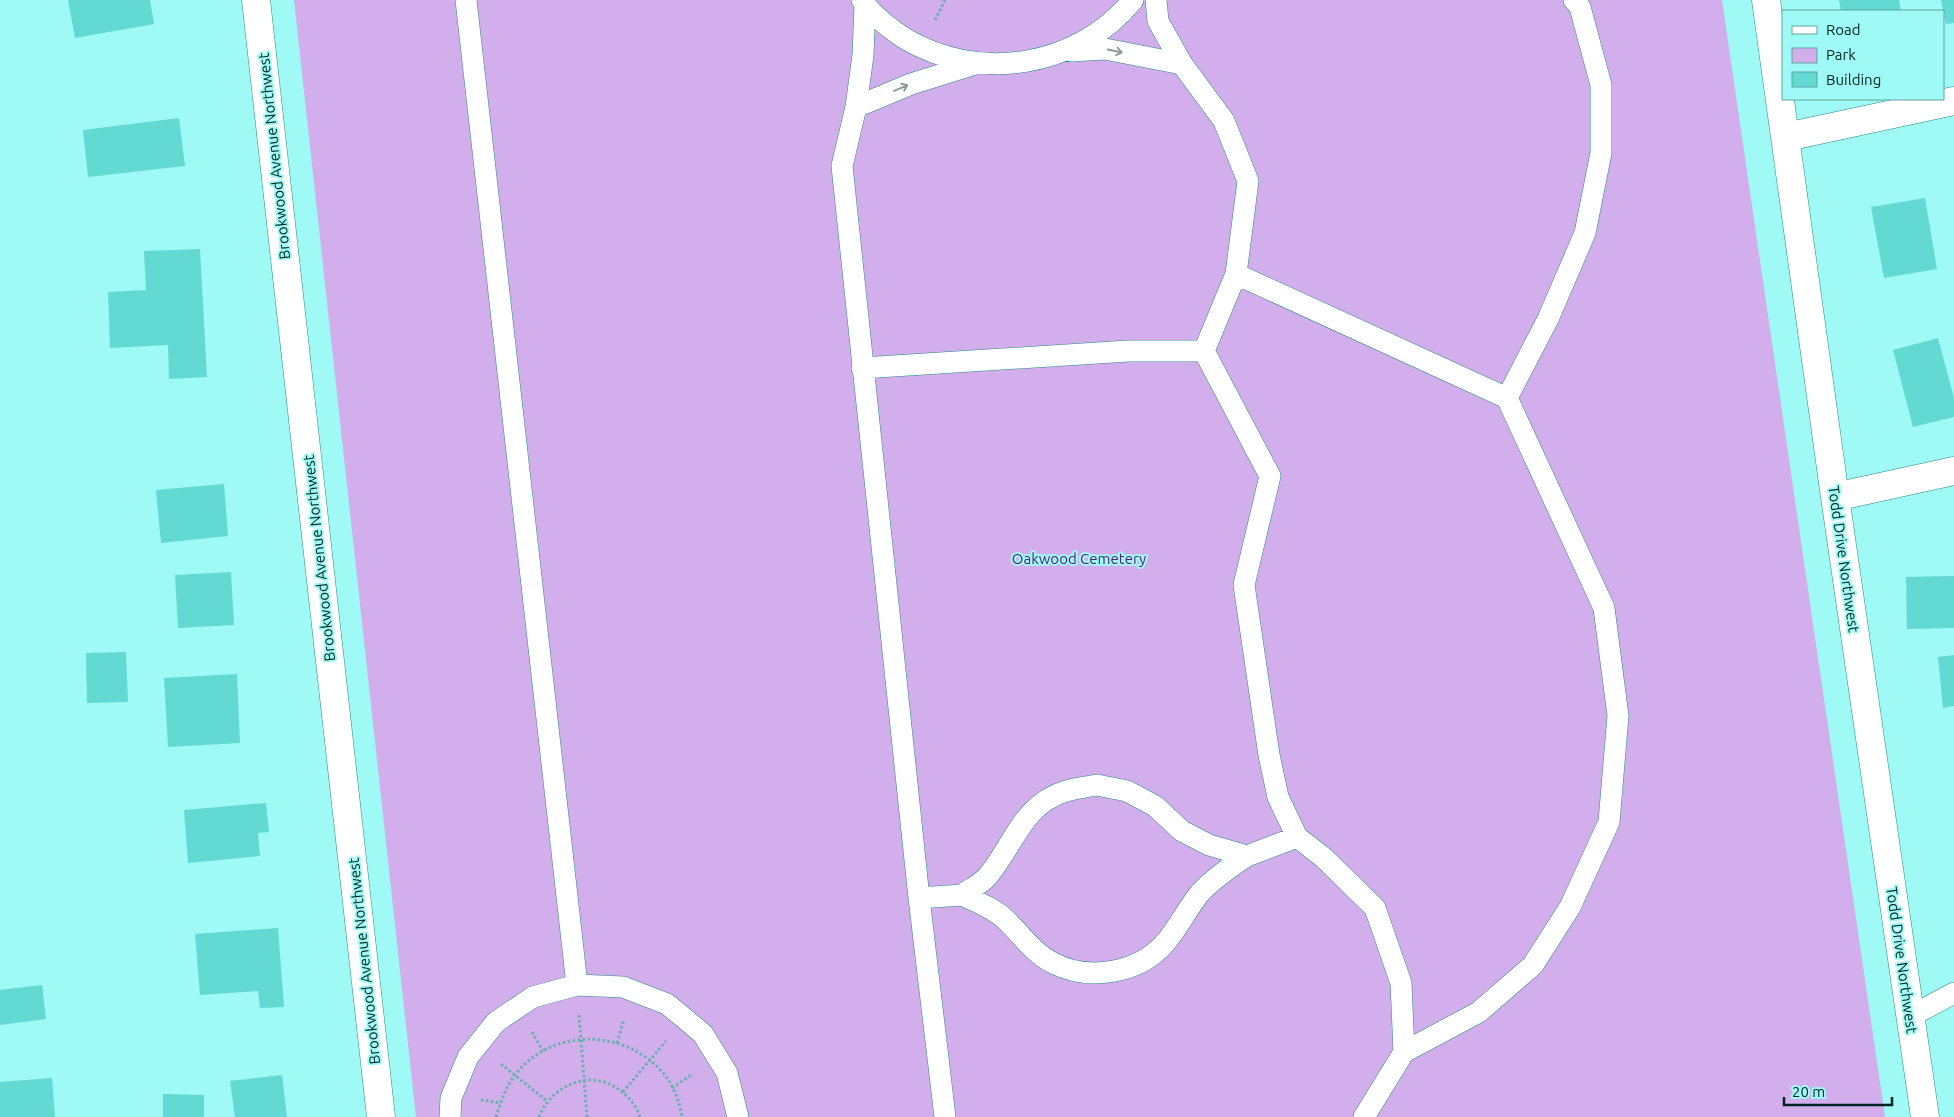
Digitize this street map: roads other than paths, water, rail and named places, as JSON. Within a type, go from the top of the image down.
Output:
[{"type":"street","name":"Brookwood Avenue Northwest","points":[[256,0],[382,1117]]},
{"type":"street","name":"Todd Drive Northwest","points":[[1766,0],[1835,497],[1925,1117]]},
{"type":"street","points":[[1786,137],[1954,101]]},
{"type":"street","points":[[1835,497],[1954,471]]},
{"type":"lane","points":[[466,0],[576,985]]},
{"type":"lane","points":[[1067,51],[1102,30],[1133,0]]},
{"type":"lane","points":[[1156,0],[1158,21],[1182,64],[1224,122],[1248,181],[1236,274],[1204,351]]},
{"type":"lane","points":[[1507,398],[1548,319],[1585,234],[1601,153],[1601,85],[1580,8],[1574,0]]},
{"type":"lane","points":[[863,3],[891,30],[922,49],[975,64],[1021,64],[1067,51],[1105,49],[1182,64]]},
{"type":"lane","points":[[863,3],[863,55],[856,107],[842,166],[919,898],[945,1117]]},
{"type":"lane","points":[[856,107],[911,84],[975,64]]},
{"type":"lane","points":[[1236,274],[1507,398],[1604,608],[1618,716],[1608,822],[1570,907],[1533,965],[1479,1012],[1404,1052],[1364,1117]]},
{"type":"lane","points":[[862,368],[1128,351],[1204,351]]},
{"type":"lane","points":[[1204,351],[1270,476],[1244,585],[1269,756],[1278,797],[1297,837],[1324,858],[1376,908],[1401,982],[1404,1052]]},
{"type":"lane","points":[[962,895],[986,878],[1000,860],[1017,830],[1038,806],[1066,791],[1097,785],[1127,790],[1155,806],[1182,831],[1209,845],[1247,856]]},
{"type":"lane","points":[[919,898],[962,895],[986,905],[1005,919],[1028,945],[1052,963],[1081,972],[1112,973],[1140,963],[1164,944],[1200,894],[1220,873],[1247,856],[1297,837]]},
{"type":"lane","points":[[450,1117],[451,1098],[468,1056],[496,1022],[534,997],[576,985],[623,987],[667,1004],[703,1034],[727,1073],[738,1117]]},
{"type":"lane","points":[[1911,1016],[1954,993]]},
{"type":"park label","name":"Oakwood Cemetery","points":[[1079,558]]}]
